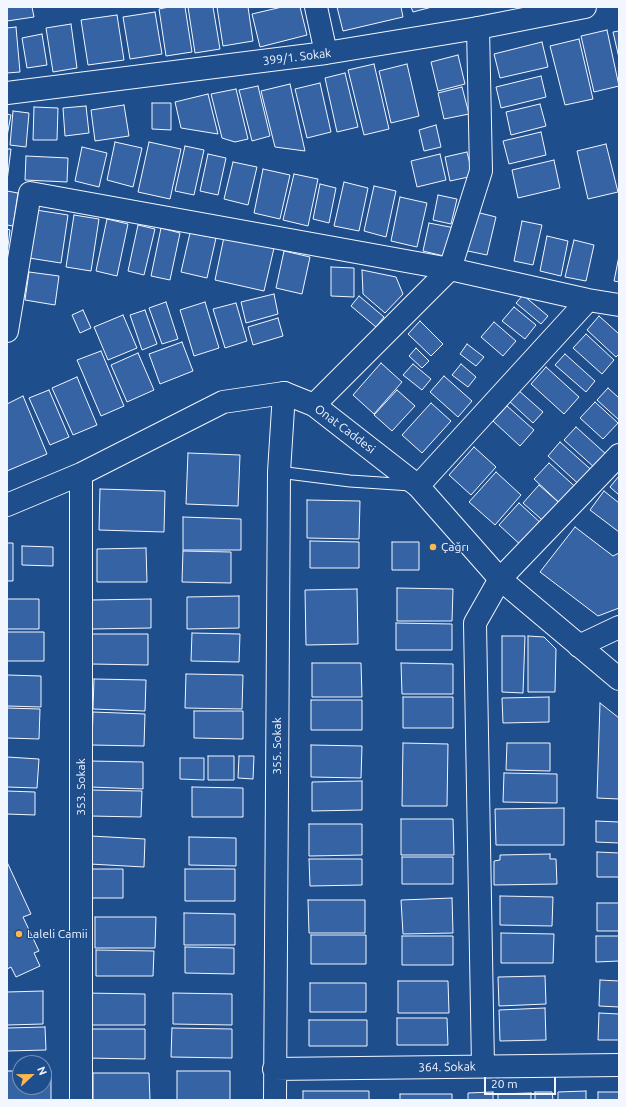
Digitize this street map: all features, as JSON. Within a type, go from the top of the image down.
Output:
[{"type":"street","points":[[316,7],[326,54]]},
{"type":"street","name":"399/1. Sokak","points":[[7,93],[326,54],[478,28],[585,7]]},
{"type":"street","points":[[314,405],[450,269],[481,171],[478,28]]},
{"type":"street","points":[[7,331],[30,193],[450,269],[588,300],[619,305]]},
{"type":"street","points":[[418,486],[588,300]]},
{"type":"street","points":[[7,505],[81,474],[223,402],[284,393]]},
{"type":"street","name":"Onat Caddesi","points":[[284,393],[314,405],[418,486],[500,579],[619,679]]},
{"type":"street","name":"355. Sokak","points":[[275,1100],[279,472],[284,393]]},
{"type":"street","points":[[483,1066],[475,623],[500,579],[619,455]]},
{"type":"street","name":"353. Sokak","points":[[81,474],[81,1100]]},
{"type":"street","points":[[579,646],[619,627]]},
{"type":"street","name":"364. Sokak","points":[[274,1069],[619,1065]]},
{"type":"lane","points":[[279,472],[350,481],[418,486]]},
{"type":"building","points":[[7,7],[32,7],[34,17],[7,21]]},
{"type":"building","points":[[169,7],[185,7],[192,52],[166,56],[159,9]]},
{"type":"building","points":[[188,7],[213,7],[220,49],[195,53]]},
{"type":"building","points":[[217,7],[248,7],[253,41],[223,46]]},
{"type":"building","points":[[282,7],[300,7],[307,35],[260,47],[252,14]]},
{"type":"building","points":[[337,7],[401,7],[403,17],[343,31]]},
{"type":"building","points":[[411,7],[432,7],[413,12]]},
{"type":"building","points":[[155,12],[162,54],[130,59],[123,17]]},
{"type":"building","points":[[117,15],[124,60],[88,65],[81,20]]},
{"type":"building","points":[[71,24],[77,68],[53,72],[46,28]]},
{"type":"building","points":[[16,27],[20,72],[7,73],[7,28]]},
{"type":"building","points":[[607,30],[619,86],[594,92],[581,36]]},
{"type":"building","points":[[619,31],[619,58],[613,32]]},
{"type":"building","points":[[42,34],[47,65],[27,68],[22,38]]},
{"type":"building","points":[[579,39],[593,99],[565,105],[550,46]]},
{"type":"building","points":[[542,42],[548,67],[500,78],[494,54]]},
{"type":"building","points":[[458,55],[465,84],[438,91],[431,62]]},
{"type":"building","points":[[374,64],[389,129],[364,135],[348,70]]},
{"type":"building","points":[[407,64],[419,116],[391,123],[379,71]]},
{"type":"building","points":[[345,73],[358,127],[337,132],[325,78]]},
{"type":"building","points":[[541,76],[546,97],[501,108],[496,87]]},
{"type":"building","points":[[320,83],[331,132],[307,138],[295,89]]},
{"type":"building","points":[[290,84],[305,151],[275,147],[261,91]]},
{"type":"building","points":[[258,86],[270,136],[252,141],[239,90]]},
{"type":"building","points":[[462,87],[469,114],[444,119],[438,93]]},
{"type":"building","points":[[236,89],[248,139],[235,142],[222,138],[211,94]]},
{"type":"building","points":[[208,94],[218,134],[181,128],[175,102]]},
{"type":"building","points":[[152,103],[171,103],[171,130],[152,129]]},
{"type":"building","points":[[540,104],[546,126],[511,135],[506,112]]},
{"type":"building","points":[[124,105],[129,136],[95,141],[91,110]]},
{"type":"building","points":[[86,106],[89,133],[65,136],[63,108]]},
{"type":"building","points":[[34,107],[58,108],[57,140],[33,140]]},
{"type":"building","points":[[13,111],[29,113],[26,147],[10,145]]},
{"type":"building","points":[[7,114],[11,115],[7,136]]},
{"type":"building","points":[[436,125],[441,147],[424,151],[419,130]]},
{"type":"building","points":[[541,132],[546,155],[509,164],[503,141]]},
{"type":"building","points":[[115,142],[142,148],[133,187],[107,180]]},
{"type":"building","points":[[149,142],[181,149],[170,199],[138,192]]},
{"type":"building","points":[[606,144],[618,192],[588,199],[577,151]]},
{"type":"building","points":[[185,146],[204,150],[194,195],[175,191]]},
{"type":"building","points":[[82,147],[107,153],[99,187],[75,181]]},
{"type":"building","points":[[7,149],[11,149],[7,181]]},
{"type":"building","points":[[467,152],[473,176],[450,181],[445,157]]},
{"type":"building","points":[[208,154],[226,158],[218,195],[200,191]]},
{"type":"building","points":[[440,154],[446,180],[417,187],[411,161]]},
{"type":"building","points":[[26,156],[68,158],[67,182],[25,180]]},
{"type":"building","points":[[554,160],[560,188],[518,198],[512,170]]},
{"type":"building","points":[[233,162],[257,167],[248,205],[224,199]]},
{"type":"building","points":[[263,169],[290,175],[280,219],[254,213]]},
{"type":"building","points":[[294,174],[318,179],[308,226],[283,220]]},
{"type":"building","points":[[344,182],[368,188],[359,231],[334,226]]},
{"type":"building","points":[[320,184],[336,188],[329,223],[313,219]]},
{"type":"building","points":[[374,186],[396,191],[386,237],[364,231]]},
{"type":"building","points":[[7,191],[18,193],[13,226],[7,225]]},
{"type":"building","points":[[438,195],[457,199],[451,224],[433,220]]},
{"type":"building","points":[[400,197],[427,203],[417,247],[391,241]]},
{"type":"building","points":[[36,210],[68,215],[61,263],[29,258]]},
{"type":"building","points":[[472,211],[496,217],[487,255],[463,250]]},
{"type":"building","points":[[74,215],[99,219],[91,271],[66,267]]},
{"type":"building","points":[[107,219],[128,224],[117,276],[96,271]]},
{"type":"building","points":[[522,221],[542,225],[533,265],[514,261]]},
{"type":"building","points":[[429,223],[455,228],[448,257],[423,251]]},
{"type":"building","points":[[138,225],[155,229],[144,275],[128,271]]},
{"type":"building","points":[[161,228],[180,233],[170,280],[151,276]]},
{"type":"building","points":[[7,229],[10,230],[7,254]]},
{"type":"building","points":[[190,233],[216,238],[207,278],[181,272]]},
{"type":"building","points":[[547,236],[568,241],[561,276],[540,271]]},
{"type":"building","points":[[224,237],[274,248],[264,291],[215,280]]},
{"type":"building","points":[[574,240],[594,245],[586,281],[565,277]]},
{"type":"building","points":[[284,251],[310,257],[302,294],[276,288]]},
{"type":"building","points":[[619,256],[619,282],[614,281]]},
{"type":"building","points":[[331,267],[354,268],[354,297],[331,296]]},
{"type":"building","points":[[362,270],[396,277],[403,294],[385,313],[363,294]]},
{"type":"building","points":[[29,272],[59,276],[55,305],[25,300]]},
{"type":"building","points":[[274,294],[278,314],[246,323],[241,302]]},
{"type":"building","points":[[523,295],[548,316],[541,324],[516,303]]},
{"type":"building","points":[[359,296],[384,317],[376,327],[351,306]]},
{"type":"building","points":[[166,302],[178,339],[162,344],[149,308]]},
{"type":"building","points":[[205,302],[219,348],[194,356],[180,310]]},
{"type":"building","points":[[236,303],[247,341],[225,348],[213,309]]},
{"type":"building","points":[[514,307],[536,325],[525,339],[502,321]]},
{"type":"building","points":[[83,310],[91,328],[80,333],[72,315]]},
{"type":"building","points":[[145,310],[157,344],[142,350],[130,315]]},
{"type":"building","points":[[123,315],[137,348],[108,360],[94,327]]},
{"type":"building","points":[[599,316],[619,334],[619,354],[616,357],[587,330]]},
{"type":"building","points":[[278,318],[283,336],[253,345],[248,327]]},
{"type":"building","points":[[420,321],[443,344],[431,356],[408,334]]},
{"type":"building","points":[[494,322],[516,341],[503,356],[481,337]]},
{"type":"building","points":[[586,334],[614,360],[602,374],[573,348]]},
{"type":"building","points":[[182,342],[193,371],[160,384],[149,354]]},
{"type":"building","points":[[467,344],[484,357],[476,366],[460,354]]},
{"type":"building","points":[[416,348],[429,361],[422,368],[409,356]]},
{"type":"building","points":[[101,351],[124,406],[101,416],[77,360]]},
{"type":"building","points":[[138,353],[154,390],[127,402],[111,365]]},
{"type":"building","points":[[565,354],[595,381],[586,392],[555,365]]},
{"type":"building","points":[[381,363],[402,382],[374,414],[353,395]]},
{"type":"building","points":[[413,364],[431,379],[422,390],[403,375]]},
{"type":"building","points":[[461,364],[476,377],[468,387],[452,375]]},
{"type":"building","points":[[546,367],[579,397],[564,414],[531,384]]},
{"type":"building","points":[[444,376],[472,401],[458,417],[430,392]]},
{"type":"building","points":[[77,377],[97,425],[73,435],[52,388]]},
{"type":"building","points":[[608,388],[619,398],[619,420],[597,400]]},
{"type":"building","points":[[49,390],[69,437],[50,445],[29,398]]},
{"type":"building","points":[[397,390],[415,406],[392,431],[374,415]]},
{"type":"building","points":[[518,390],[543,412],[533,423],[509,401]]},
{"type":"building","points":[[23,396],[47,454],[7,471],[7,404]]},
{"type":"building","points":[[595,402],[618,423],[603,439],[580,418]]},
{"type":"building","points":[[431,403],[451,421],[422,453],[402,435]]},
{"type":"building","points":[[507,406],[534,430],[520,446],[493,421]]},
{"type":"building","points":[[576,427],[607,455],[595,468],[564,440]]},
{"type":"building","points":[[560,442],[597,475],[584,489],[548,456]]},
{"type":"building","points":[[474,447],[496,467],[471,495],[449,475]]},
{"type":"building","points":[[188,453],[240,455],[238,506],[186,504]]},
{"type":"building","points":[[549,463],[581,492],[566,509],[534,479]]},
{"type":"building","points":[[496,472],[521,495],[495,525],[469,502]]},
{"type":"building","points":[[619,476],[619,495],[610,487]]},
{"type":"building","points":[[539,485],[565,508],[549,526],[523,503]]},
{"type":"building","points":[[100,489],[165,491],[164,532],[99,530]]},
{"type":"building","points":[[604,491],[619,503],[619,532],[590,510]]},
{"type":"building","points":[[307,500],[360,501],[359,539],[307,538]]},
{"type":"building","points":[[519,503],[544,526],[524,548],[499,525]]},
{"type":"building","points":[[183,517],[241,519],[241,550],[183,550]]},
{"type":"building","points":[[575,527],[613,556],[619,553],[619,608],[598,616],[540,572]]},
{"type":"building","points":[[310,541],[359,542],[359,568],[310,568]]},
{"type":"building","points":[[392,542],[419,542],[419,570],[392,570]]},
{"type":"building","points":[[7,543],[13,543],[13,581],[7,581]]},
{"type":"building","points":[[22,546],[53,547],[53,566],[22,565]]},
{"type":"building","points":[[146,548],[147,582],[97,582],[97,549]]},
{"type":"building","points":[[183,551],[231,552],[231,583],[182,582]]},
{"type":"building","points":[[397,588],[453,589],[452,621],[397,621]]},
{"type":"building","points":[[357,589],[358,644],[306,645],[305,590]]},
{"type":"building","points":[[239,596],[239,628],[187,629],[187,597]]},
{"type":"building","points":[[7,599],[39,599],[39,629],[7,629]]},
{"type":"building","points":[[151,599],[151,628],[92,629],[92,600]]},
{"type":"building","points":[[396,623],[452,624],[452,650],[396,650]]},
{"type":"building","points":[[7,632],[44,632],[44,661],[7,661]]},
{"type":"building","points":[[192,633],[240,634],[239,662],[191,661]]},
{"type":"building","points":[[91,634],[148,634],[148,665],[91,664]]},
{"type":"building","points":[[502,636],[525,636],[523,693],[502,692]]},
{"type":"building","points":[[528,636],[544,637],[556,649],[555,692],[528,692]]},
{"type":"building","points":[[312,663],[361,663],[362,697],[312,697]]},
{"type":"building","points":[[401,663],[453,664],[453,694],[402,694]]},
{"type":"building","points":[[186,674],[243,675],[242,709],[185,708]]},
{"type":"building","points":[[7,675],[41,676],[41,707],[7,706]]},
{"type":"building","points":[[94,679],[146,680],[145,711],[93,709]]},
{"type":"building","points":[[403,697],[453,697],[453,728],[403,728]]},
{"type":"building","points":[[549,697],[549,722],[503,723],[502,698]]},
{"type":"building","points":[[311,700],[362,700],[362,730],[311,730]]},
{"type":"building","points":[[600,703],[619,718],[619,799],[597,798]]},
{"type":"building","points":[[7,708],[40,709],[39,739],[7,738]]},
{"type":"building","points":[[194,711],[243,711],[243,739],[194,738]]},
{"type":"building","points":[[93,712],[145,714],[144,746],[92,745]]},
{"type":"building","points":[[403,743],[448,744],[447,806],[402,806]]},
{"type":"building","points":[[507,743],[550,743],[550,771],[506,770]]},
{"type":"building","points":[[311,745],[362,746],[361,778],[311,777]]},
{"type":"building","points":[[208,756],[234,756],[234,780],[208,780]]},
{"type":"building","points":[[239,756],[254,756],[253,779],[238,778]]},
{"type":"building","points":[[7,757],[39,759],[37,788],[7,787]]},
{"type":"building","points":[[180,758],[204,758],[204,780],[180,779]]},
{"type":"building","points":[[90,761],[143,762],[143,789],[90,787]]},
{"type":"building","points":[[504,773],[557,774],[557,803],[503,802]]},
{"type":"building","points":[[362,781],[362,810],[312,811],[312,782]]},
{"type":"building","points":[[192,787],[243,788],[243,817],[192,817]]},
{"type":"building","points":[[90,790],[142,791],[141,817],[90,816]]},
{"type":"building","points":[[7,791],[35,792],[35,815],[7,814]]},
{"type":"building","points":[[564,808],[564,845],[496,845],[495,809]]},
{"type":"building","points":[[401,819],[453,819],[454,855],[401,855]]},
{"type":"building","points":[[596,821],[619,822],[619,843],[596,842]]},
{"type":"building","points":[[309,824],[362,824],[362,855],[309,856]]},
{"type":"building","points":[[91,836],[145,839],[144,867],[90,864]]},
{"type":"building","points":[[189,837],[236,838],[236,866],[189,865]]},
{"type":"building","points":[[597,852],[619,853],[619,877],[597,877]]},
{"type":"building","points":[[550,854],[550,859],[556,859],[557,884],[494,885],[494,861],[500,860],[500,855]]},
{"type":"building","points":[[402,857],[453,857],[453,884],[402,884]]},
{"type":"building","points":[[309,859],[362,859],[362,885],[310,886]]},
{"type":"building","name":"Laleli Camii","points":[[7,862],[31,914],[23,917],[39,951],[34,953],[40,966],[16,977],[11,967],[7,969]]},
{"type":"building","points":[[91,869],[123,869],[123,898],[91,898]]},
{"type":"building","points":[[185,869],[235,869],[235,901],[185,901]]},
{"type":"building","points":[[500,896],[553,897],[552,926],[500,925]]},
{"type":"building","points":[[452,898],[453,933],[403,934],[401,900]]},
{"type":"building","points":[[308,900],[365,900],[365,933],[309,933]]},
{"type":"building","points":[[597,903],[619,903],[619,931],[597,931]]},
{"type":"building","points":[[184,913],[235,914],[235,945],[184,945]]},
{"type":"building","points":[[95,917],[156,917],[155,948],[95,948]]},
{"type":"building","points":[[501,933],[554,934],[553,963],[501,963]]},
{"type":"building","points":[[311,935],[366,935],[366,964],[311,964]]},
{"type":"building","points":[[402,936],[453,936],[453,965],[402,965]]},
{"type":"building","points":[[596,936],[619,936],[619,961],[596,962]]},
{"type":"building","points":[[185,947],[234,948],[234,974],[185,973]]},
{"type":"building","points":[[96,950],[154,951],[153,976],[96,976]]},
{"type":"building","points":[[545,976],[546,1004],[499,1006],[498,977]]},
{"type":"building","points":[[600,980],[619,981],[619,1007],[599,1006]]},
{"type":"building","points":[[398,981],[448,981],[449,1013],[398,1013]]},
{"type":"building","points":[[310,983],[366,983],[366,1012],[310,1012]]},
{"type":"building","points":[[43,991],[43,1024],[7,1025],[7,992]]},
{"type":"building","points":[[84,993],[145,994],[145,1025],[84,1025]]},
{"type":"building","points":[[173,993],[232,994],[232,1025],[173,1024]]},
{"type":"building","points":[[545,1008],[546,1040],[500,1041],[499,1010]]},
{"type":"building","points":[[599,1013],[619,1014],[619,1040],[598,1040]]},
{"type":"building","points":[[397,1018],[447,1018],[448,1045],[397,1045]]},
{"type":"building","points":[[309,1020],[367,1020],[367,1046],[309,1046]]},
{"type":"building","points":[[45,1027],[46,1050],[7,1051],[7,1028]]},
{"type":"building","points":[[172,1028],[232,1029],[232,1058],[171,1057]]},
{"type":"building","points":[[85,1029],[145,1029],[145,1059],[85,1058]]},
{"type":"building","points":[[7,1071],[12,1071],[12,1095],[51,1095],[51,1100],[7,1100]]},
{"type":"building","points":[[177,1071],[230,1071],[230,1100],[177,1100]]},
{"type":"building","points":[[93,1073],[149,1073],[150,1100],[93,1100]]},
{"type":"building","points":[[303,1091],[369,1091],[369,1100],[303,1100]]},
{"type":"building","points":[[586,1091],[586,1100],[558,1100],[558,1092]]},
{"type":"building","points":[[493,1092],[493,1100],[468,1100],[468,1093]]},
{"type":"building","points":[[535,1092],[552,1092],[553,1100],[535,1100]]},
{"type":"building","points":[[598,1092],[619,1092],[619,1100],[598,1100]]},
{"type":"building","points":[[531,1093],[531,1100],[498,1100],[498,1094]]},
{"type":"building","points":[[400,1094],[452,1094],[452,1100],[400,1100]]},
{"type":"place","name":"Çağrı","points":[[433,547]]},
{"type":"place","name":"Laleli Camii","points":[[19,934]]}]
